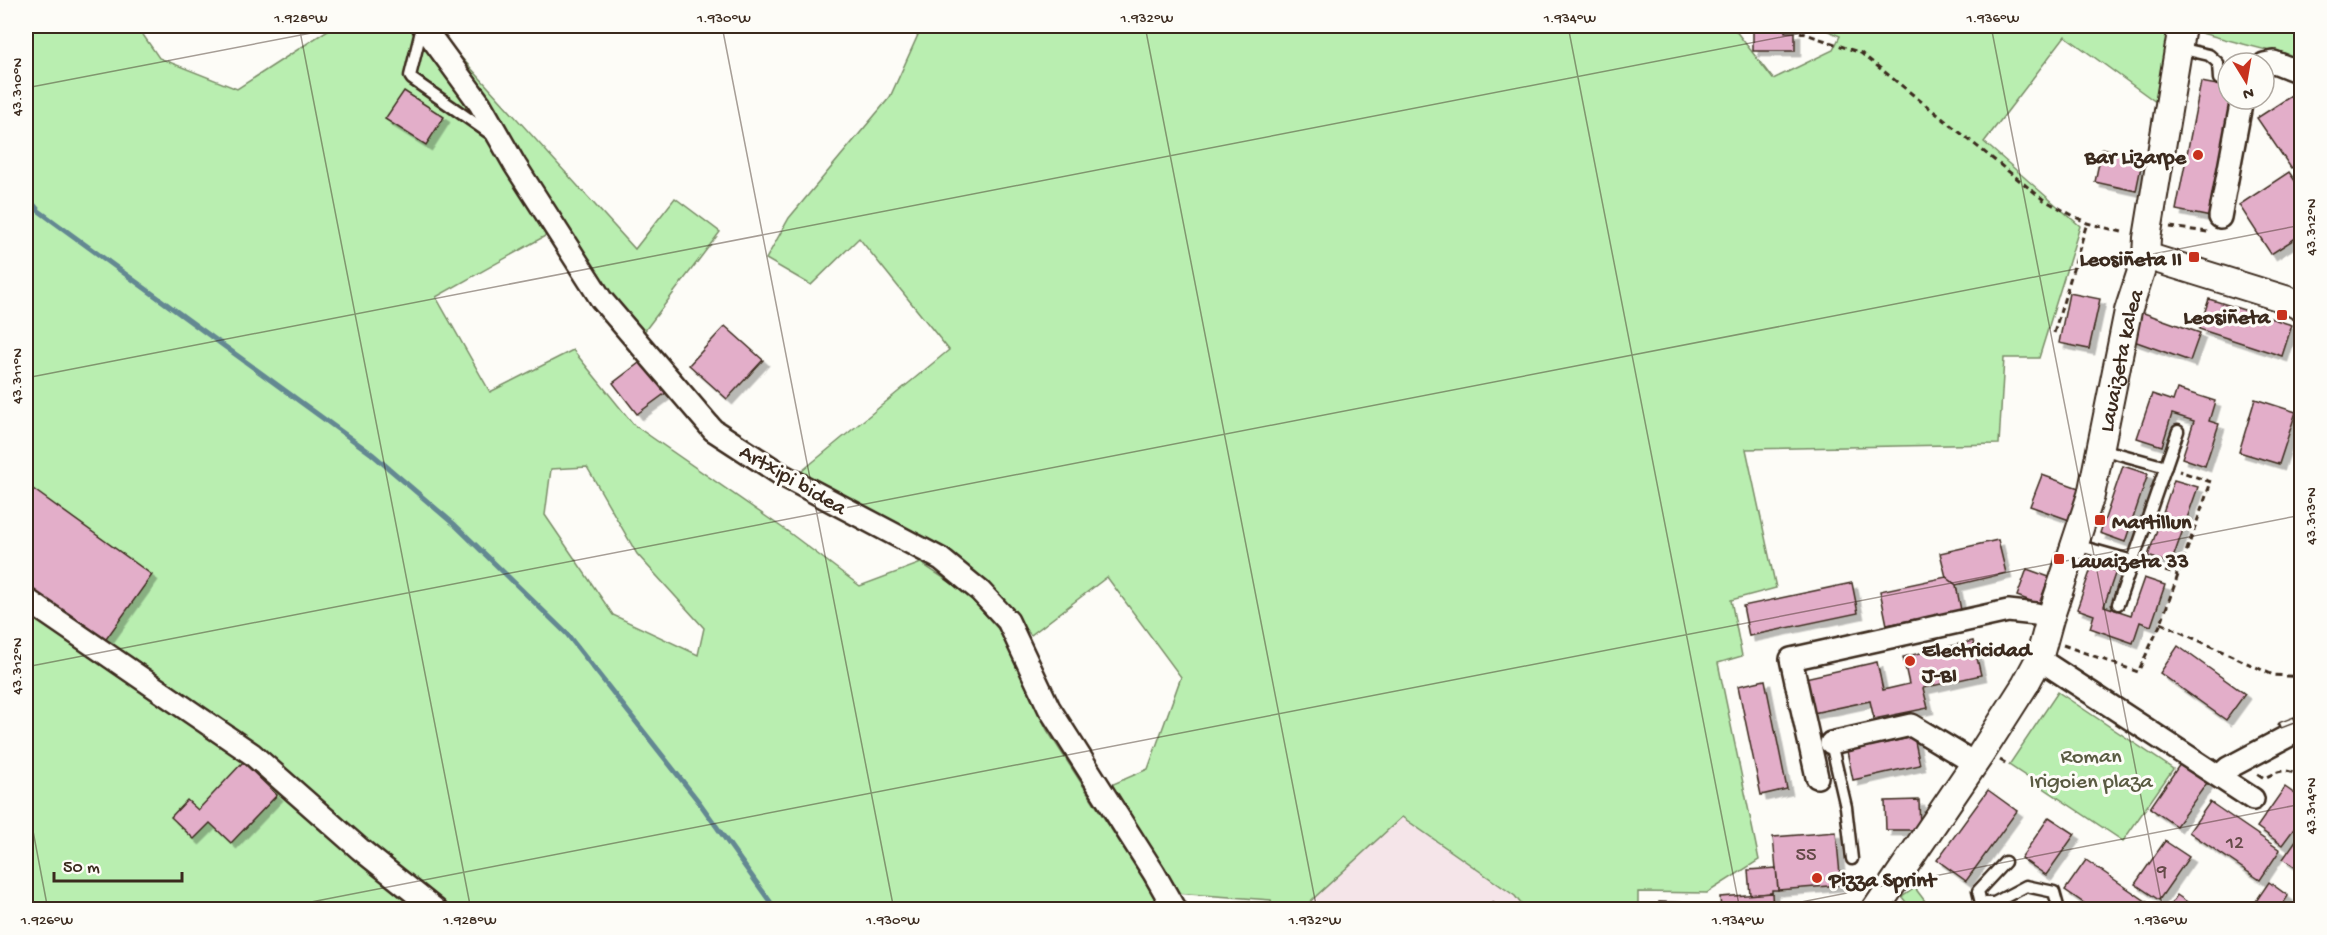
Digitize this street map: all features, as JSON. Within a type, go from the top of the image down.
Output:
[{"type":"street","name":"Artxipi bidea","points":[[422,26],[480,104],[500,140],[601,299],[713,430],[782,475],[941,559],[980,591],[1008,621],[1049,708],[1175,909]]},
{"type":"street","name":"Lauaizeta kalea","points":[[1882,900],[2025,685],[2039,659],[2094,485],[2127,311],[2151,240],[2180,37]]},
{"type":"street","points":[[2276,63],[2301,73]]},
{"type":"street","points":[[2220,217],[2240,111]]},
{"type":"street","points":[[2151,240],[2288,300],[2301,308]]},
{"type":"street","points":[[26,599],[252,754],[360,849],[436,909]]},
{"type":"street","points":[[1817,777],[1791,659],[2008,611],[2036,614],[2050,619]]},
{"type":"street","points":[[2039,659],[2223,772],[2253,799]]},
{"type":"street","points":[[1831,743],[1911,725],[1974,763]]},
{"type":"street","points":[[2223,772],[2294,733],[2301,732]]},
{"type":"lane","points":[[422,26],[410,76],[412,80],[500,140]]},
{"type":"lane","points":[[2180,37],[2216,61]]},
{"type":"lane","points":[[2118,604],[2178,431]]},
{"type":"lane","points":[[2101,449],[2166,467]]},
{"type":"lane","points":[[2076,545],[2133,561]]},
{"type":"lane","points":[[1831,743],[1846,807],[1852,860]]},
{"type":"lane","points":[[2004,862],[1978,891],[1981,903],[1994,903],[2026,886],[2054,892],[2059,909]]},
{"type":"path","points":[[1800,32],[1861,53],[2044,200],[2087,223],[2151,240],[2211,232],[2220,217]]},
{"type":"path","points":[[2054,333],[2087,223]]},
{"type":"path","points":[[2061,644],[2138,672],[2161,623],[2211,482],[2166,467]]},
{"type":"path","points":[[2133,561],[2178,575]]},
{"type":"path","points":[[2161,623],[2273,675],[2301,677]]},
{"type":"path","points":[[2223,772],[2237,775],[2252,770],[2264,778],[2282,770],[2293,772],[2301,778]]},
{"type":"shaded area","points":[[1401,817],[1515,896],[1525,909],[1302,910]]},
{"type":"green space","points":[[26,26],[137,26],[159,58],[237,89],[334,26],[410,26],[473,103],[510,178],[547,235],[436,297],[490,392],[573,350],[634,425],[787,531],[860,586],[921,563],[965,592],[999,630],[1047,730],[1161,909],[26,909]],"holes":[[[587,467],[637,554],[704,628],[698,655],[613,615],[545,515],[551,469]]]},
{"type":"green space","points":[[922,26],[1732,26],[1773,79],[1833,50],[1840,36],[1817,26],[2174,26],[2160,105],[2065,36],[1984,142],[2080,226],[2039,358],[2004,358],[1999,444],[1746,449],[1776,588],[1731,600],[1742,656],[1718,663],[1759,860],[1707,893],[1638,892],[1638,909],[1525,909],[1515,896],[1402,817],[1302,909],[1273,909],[1271,900],[1175,893],[1153,851],[1111,785],[1148,769],[1181,677],[1107,577],[1031,635],[962,565],[797,475],[949,350],[859,238],[811,285],[766,259],[789,218],[890,97]]},
{"type":"green space","points":[[2202,26],[2301,26],[2301,59],[2276,51],[2201,33]]},
{"type":"green space","points":[[440,34],[635,249],[675,198],[720,232],[640,337],[607,297]]},
{"type":"green space","name":"Roman Irigoien plaza","points":[[2058,692],[2173,769],[2123,841],[2009,765]]},
{"type":"green space","points":[[1915,888],[1931,909],[1911,909],[1902,897]]},
{"type":"building","points":[[1753,26],[1785,26],[1785,32],[1795,32],[1795,51],[1753,51]]},
{"type":"building","points":[[2201,82],[2216,85],[2216,111],[2232,111],[2211,217],[2176,210]]},
{"type":"building","points":[[2302,89],[2302,161],[2291,168],[2257,118],[2268,111],[2276,111],[2276,106]]},
{"type":"building","points":[[404,91],[444,117],[426,145],[385,119]]},
{"type":"building","points":[[2102,148],[2143,157],[2136,191],[2095,182]]},
{"type":"building","points":[[2289,172],[2302,191],[2302,234],[2271,254],[2239,205]]},
{"type":"building","points":[[2069,293],[2100,299],[2089,349],[2059,343]]},
{"type":"building","points":[[2209,299],[2292,325],[2282,356],[2199,329]]},
{"type":"building","points":[[2141,312],[2200,333],[2190,361],[2131,340]]},
{"type":"building","points":[[725,326],[763,360],[727,399],[689,365]]},
{"type":"building","points":[[643,360],[667,392],[637,414],[613,383]]},
{"type":"building","points":[[2177,389],[2215,401],[2209,421],[2219,424],[2205,466],[2182,458],[2194,421],[2172,414],[2162,446],[2137,438],[2152,394],[2173,401]]},
{"type":"building","points":[[2255,399],[2296,412],[2279,464],[2239,452]]},
{"type":"building","points":[[2123,466],[2148,474],[2125,542],[2100,533]]},
{"type":"building","points":[[2042,475],[2087,491],[2075,522],[2030,506]]},
{"type":"building","points":[[2174,480],[2198,487],[2171,564],[2148,556]]},
{"type":"building","points":[[26,484],[152,575],[104,642],[26,586]]},
{"type":"building","points":[[1998,540],[2006,573],[1956,585],[1946,577],[1940,553]]},
{"type":"building","points":[[2093,563],[2116,571],[2104,606],[2131,615],[2144,578],[2165,585],[2151,626],[2140,622],[2133,643],[2090,628],[2094,615],[2077,609]]},
{"type":"building","points":[[2027,569],[2049,577],[2039,604],[2017,596]]},
{"type":"building","points":[[1946,577],[1956,585],[1961,610],[1887,625],[1880,591]]},
{"type":"building","points":[[1852,583],[1858,613],[1749,636],[1743,606]]},
{"type":"building","points":[[1973,641],[1981,675],[1923,688],[1928,708],[1874,719],[1870,701],[1813,713],[1805,678],[1877,662],[1883,690],[1909,684],[1903,657]]},
{"type":"building","points":[[2178,646],[2245,694],[2226,720],[2160,673]]},
{"type":"building","points":[[1765,680],[1787,789],[1761,795],[1738,686]]},
{"type":"building","points":[[1914,737],[1920,765],[1853,780],[1847,751]]},
{"type":"building","points":[[243,762],[277,795],[231,843],[210,823],[194,839],[171,817],[187,800],[198,810]]},
{"type":"building","points":[[2180,764],[2207,783],[2176,826],[2150,808]]},
{"type":"building","points":[[2285,787],[2302,799],[2302,818],[2282,845],[2257,827]]},
{"type":"building","points":[[1988,790],[2017,811],[1966,881],[1937,860]]},
{"type":"building","points":[[1919,800],[1920,830],[1886,830],[1885,801]]},
{"type":"building","points":[[2210,802],[2280,850],[2260,880],[2189,832]]},
{"type":"building","points":[[2049,817],[2075,834],[2046,875],[2021,858]]},
{"type":"building","points":[[1836,832],[1841,885],[1778,890],[1773,837]]},
{"type":"building","points":[[2302,833],[2302,872],[2283,859]]},
{"type":"building","points":[[2165,841],[2189,857],[2159,900],[2135,884]]},
{"type":"building","points":[[2086,860],[2147,902],[2141,910],[2094,910],[2065,890]]},
{"type":"building","points":[[1776,868],[1778,890],[1772,890],[1772,893],[1750,895],[1748,870]]},
{"type":"building","points":[[2269,882],[2288,896],[2279,910],[2250,910]]},
{"type":"building","points":[[1772,893],[1773,910],[1721,910],[1720,897]]},
{"type":"building","points":[[2177,895],[2199,910],[2167,910]]},
{"type":"building","points":[[1493,902],[1499,910],[1485,910]]},
{"type":"building","points":[[1659,902],[1694,903],[1694,910],[1659,910]]},
{"type":"building","points":[[2050,904],[2052,910],[2034,910]]},
{"type":"waterway","points":[[26,196],[39,211],[372,454],[455,525],[567,634],[699,802],[776,910]]},
{"type":"railway","points":[[2281,725],[2302,717]]},
{"type":"place","name":"Bar Lizarpe","points":[[2198,155]]},
{"type":"place","name":"Leosiñeta II","points":[[2194,257]]},
{"type":"place","name":"Leosiñeta","points":[[2282,315]]},
{"type":"place","name":"Martillun","points":[[2100,520]]},
{"type":"place","name":"Lauaizeta 33","points":[[2059,559]]},
{"type":"place","name":"Electricidad J-BI","points":[[1910,661]]},
{"type":"place","name":"Pizza Sprint","points":[[1817,878]]}]
